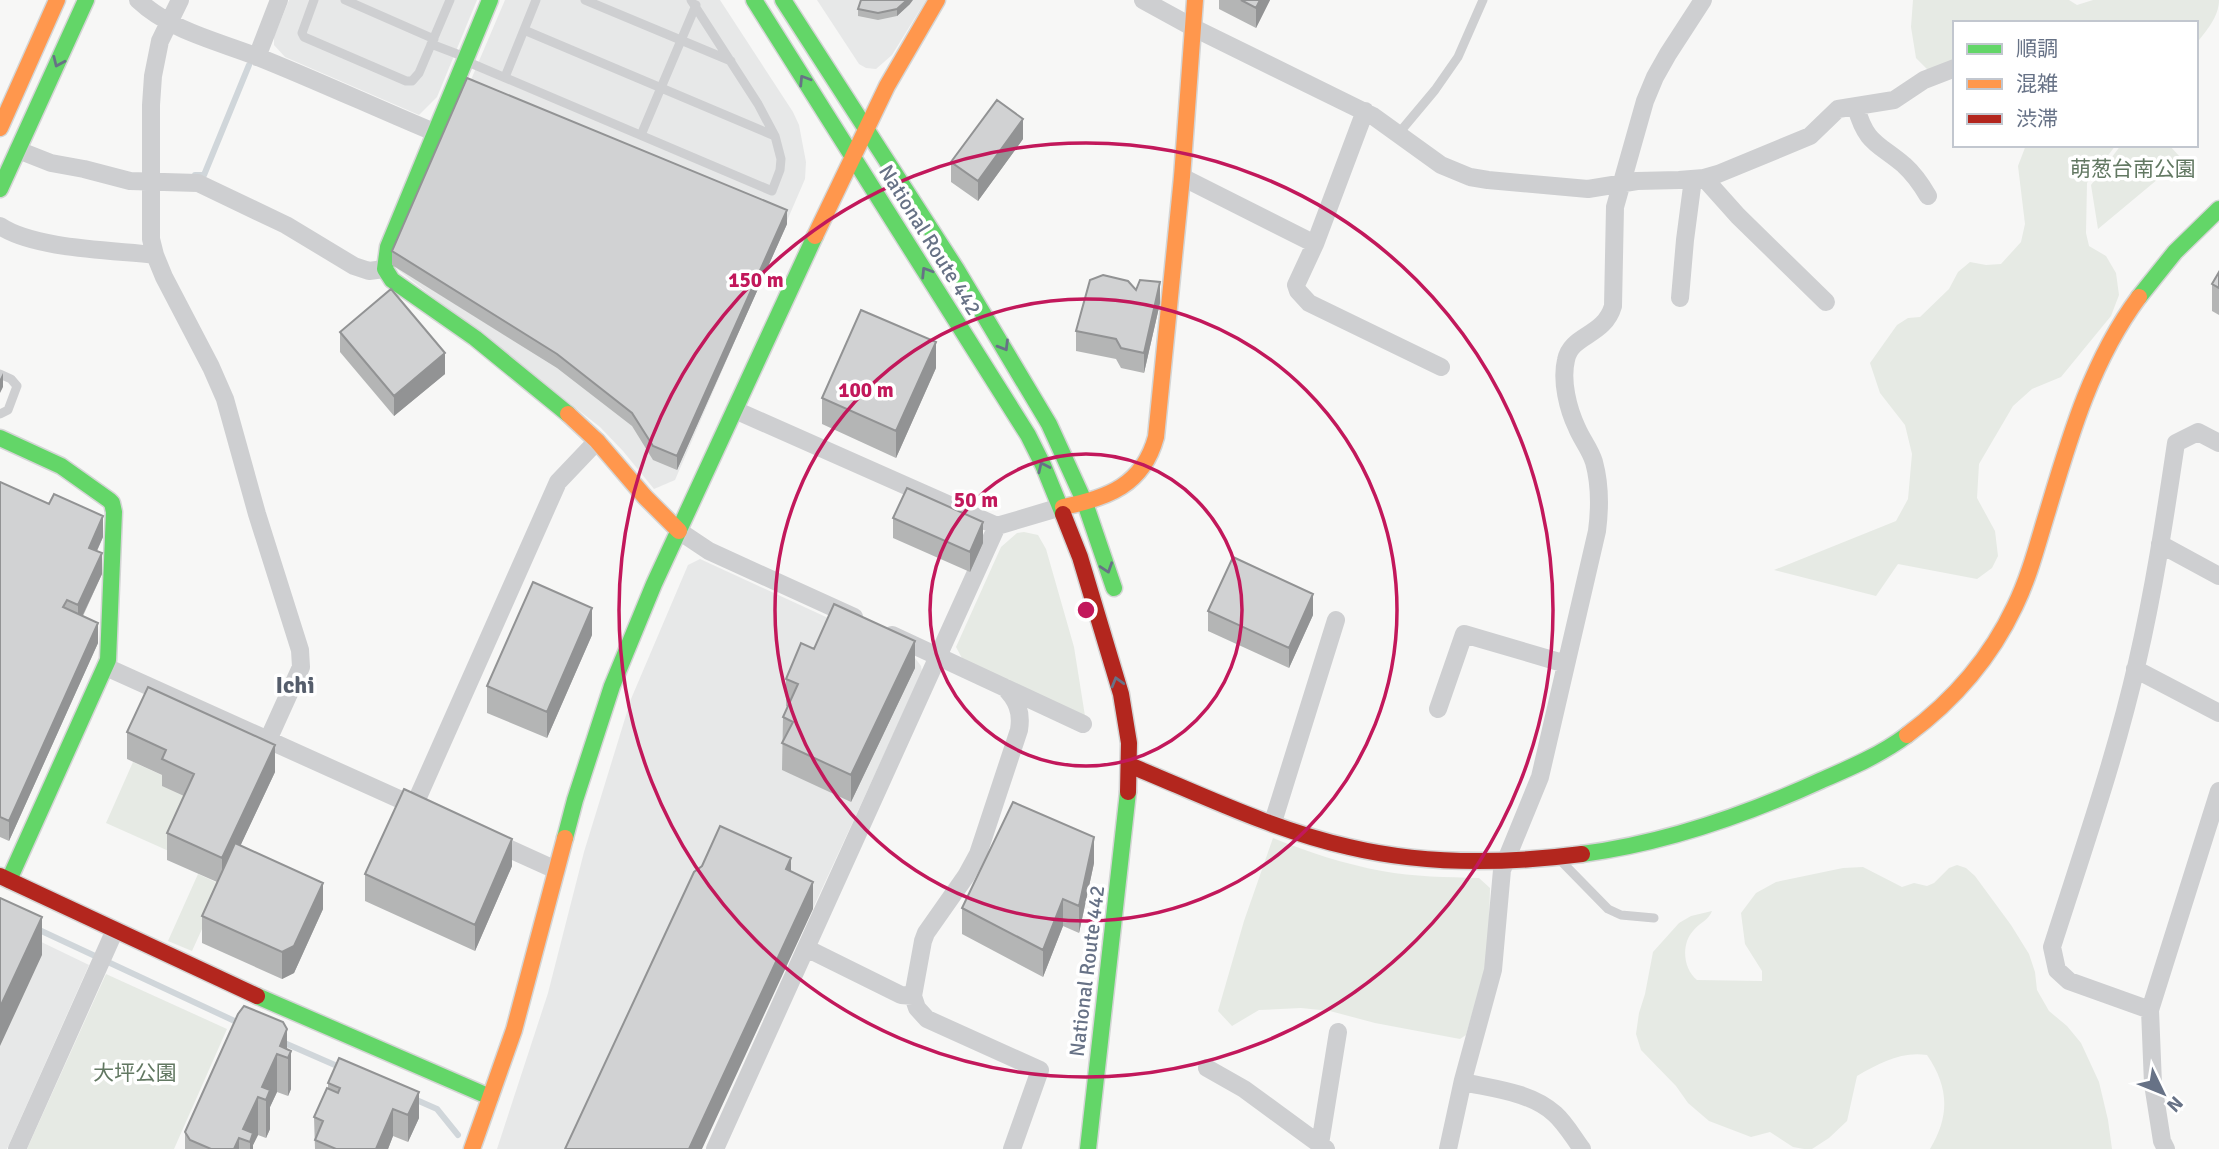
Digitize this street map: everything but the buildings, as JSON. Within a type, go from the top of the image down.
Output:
[{"type":"main road","points":[[0,128],[57,0]]},
{"type":"main road","points":[[0,189],[86,0]]},
{"type":"main road","points":[[490,0],[388,247],[384,269],[392,280],[488,348],[573,418],[679,531]]},
{"type":"main road","name":"National Route 442","points":[[754,0],[1028,435],[1061,507],[1090,588],[1121,694],[1129,743],[1128,797],[1091,1148]]},
{"type":"main road","name":"National Route 442","points":[[783,0],[1007,352],[1055,436],[1086,503],[1119,606]]},
{"type":"main road","points":[[472,1149],[514,1030],[580,783],[608,698],[641,615],[865,128],[937,0]]},
{"type":"main road","points":[[1061,507],[1086,503],[1135,477],[1144,468],[1153,449],[1161,404],[1195,0]]},
{"type":"main road","points":[[1134,767],[1273,822],[1339,844],[1384,854],[1430,859],[1504,860],[1556,857],[1666,838],[1758,808],[1868,759],[1900,740],[1931,716],[1976,667],[1997,637],[2014,608],[2089,390],[2113,337],[2162,267],[2219,209]]},
{"type":"main road","points":[[0,438],[61,466],[112,503],[114,518],[110,653],[106,667],[5,878],[115,930],[249,1002],[490,1097]]},
{"type":"main road","name":"National Route 442","points":[[1128,797],[1137,730],[1134,685]]},
{"type":"street","points":[[138,0],[168,22],[436,133]]},
{"type":"street","points":[[180,0],[160,41],[153,76],[149,221],[155,255],[225,399],[257,514],[300,650],[301,667],[268,740]]},
{"type":"street","points":[[257,57],[279,0]]},
{"type":"street","points":[[1143,0],[1194,29],[1365,111],[1441,165],[1470,177],[1488,180],[1602,188],[1637,181],[1699,179],[1743,166],[1810,136],[1838,109],[1894,100],[1924,80],[1953,69]]},
{"type":"street","points":[[1448,1149],[1493,970],[1498,898],[1504,860],[1540,777],[1600,513],[1597,473],[1571,410],[1564,376],[1567,354],[1572,346],[1610,317],[1613,306],[1615,206],[1649,89],[1703,0]]},
{"type":"street","points":[[1856,107],[1867,134],[1877,146],[1903,163],[1916,176],[1928,195]]},
{"type":"street","points":[[1365,111],[1315,244],[1296,285],[1309,303],[1440,368]]},
{"type":"street","points":[[18,150],[51,163],[130,181],[198,183],[286,225],[354,266],[369,271],[384,269]]},
{"type":"street","points":[[1182,177],[1315,244]]},
{"type":"street","points":[[1680,298],[1685,240],[1699,179]]},
{"type":"street","points":[[1699,179],[1826,302]]},
{"type":"street","points":[[0,226],[22,237],[44,242],[155,255]]},
{"type":"street","points":[[735,410],[997,526],[1061,507]]},
{"type":"street","points":[[2150,1010],[2069,981],[2057,970],[2052,947],[2101,793],[2136,669],[2176,443],[2198,432],[2219,443]]},
{"type":"street","points":[[414,806],[558,482],[597,441]]},
{"type":"street","points":[[715,1149],[997,526]]},
{"type":"street","points":[[679,531],[709,551],[1083,723]]},
{"type":"street","points":[[2160,544],[2219,576]]},
{"type":"street","points":[[1273,822],[1336,620]]},
{"type":"street","points":[[1438,709],[1464,634],[1566,664]]},
{"type":"street","points":[[106,667],[437,816]]},
{"type":"street","points":[[2136,669],[2219,713]]},
{"type":"street","points":[[1004,687],[1014,698],[1020,711],[1018,730],[978,854],[926,933],[913,996],[917,1008],[927,1019],[1040,1070],[1012,1149]]},
{"type":"street","points":[[2166,1149],[2162,1141],[2153,1084],[2150,1010],[2219,792]]},
{"type":"street","points":[[472,832],[556,870]]},
{"type":"street","points":[[17,1149],[115,930]]},
{"type":"street","points":[[806,948],[901,995],[913,996]]},
{"type":"street","points":[[1207,1069],[1244,1089],[1323,1147],[1338,1032]]},
{"type":"street","points":[[1463,1082],[1540,1103],[1561,1120],[1582,1149]]},
{"type":"lane","points":[[314,0],[302,28],[304,37],[406,81],[417,78],[450,0]]},
{"type":"lane","points":[[345,0],[466,60],[772,191],[781,159],[775,136],[695,2]]},
{"type":"lane","points":[[505,77],[536,0]]},
{"type":"lane","points":[[585,0],[731,61]]},
{"type":"lane","points":[[1399,133],[1458,57],[1483,0]]},
{"type":"lane","points":[[641,135],[682,41],[695,2]]},
{"type":"lane","points":[[524,30],[775,136]]},
{"type":"lane","points":[[0,374],[11,379],[17,386],[8,410],[0,414]]},
{"type":"lane","points":[[1556,857],[1608,909],[1621,915],[1654,918]]},
{"type":"shaded area","points":[[289,0],[477,0],[437,97],[419,115],[285,57],[274,45],[274,37]]},
{"type":"shaded area","points":[[505,0],[720,0],[799,125],[806,162],[805,179],[675,480],[654,489],[600,427],[392,265]]},
{"type":"shaded area","points":[[817,0],[926,0],[892,55],[876,69],[859,64]]},
{"type":"shaded area","points":[[700,559],[915,658],[922,672],[702,1149],[497,1149],[548,993],[584,852],[631,699],[688,565]]},
{"type":"shaded area","points":[[0,922],[89,965],[7,1149],[0,1149]]},
{"type":"green space","points":[[1913,0],[2069,0],[2077,5],[2093,0],[2219,0],[2214,18],[2198,42],[2198,21],[1953,21],[1953,64],[1930,72],[1916,58],[1911,27]]},
{"type":"green space","points":[[2025,147],[2114,147],[2087,183],[2086,233],[2089,246],[2106,256],[2116,273],[2119,295],[2111,316],[2061,377],[2032,389],[2013,406],[1979,464],[1977,498],[1995,531],[1998,556],[1992,568],[1977,579],[1898,564],[1876,596],[1774,570],[1896,521],[1908,499],[1912,454],[1905,425],[1880,393],[1870,363],[1897,325],[1908,318],[1920,317],[1949,289],[1958,272],[1970,262],[2001,264],[2021,242],[2025,224],[2018,166]]},
{"type":"green space","name":"萌葱台南公園","points":[[2120,147],[2171,147],[2182,159],[2098,229],[2091,185]]},
{"type":"green space","points":[[1017,533],[1038,535],[1046,549],[1074,647],[1085,716],[963,660],[956,647],[1001,547]]},
{"type":"green space","points":[[133,762],[166,777],[194,800],[171,852],[106,823]]},
{"type":"green space","points":[[1273,838],[1326,857],[1368,868],[1418,876],[1479,878],[1490,888],[1488,959],[1466,1035],[1460,1039],[1375,1023],[1330,1011],[1301,1008],[1259,1010],[1232,1026],[1218,1011],[1244,921]]},
{"type":"green space","points":[[1957,865],[1966,868],[1975,876],[2011,925],[2029,954],[2037,990],[2049,1011],[2067,1026],[2081,1043],[2099,1082],[2112,1149],[1930,1149],[1937,1137],[1944,1113],[1943,1090],[1927,1055],[1918,1054],[1891,1059],[1857,1076],[1847,1121],[1812,1149],[1793,1147],[1770,1132],[1751,1137],[1709,1121],[1688,1103],[1676,1086],[1641,1050],[1636,1034],[1653,952],[1679,923],[1691,916],[1712,911],[1689,936],[1685,949],[1686,963],[1697,980],[1762,981],[1762,971],[1745,944],[1741,913],[1756,893],[1776,882],[1843,868],[1863,867],[1902,887],[1914,883],[1927,886],[1934,883],[1949,868]]},
{"type":"green space","points":[[198,874],[222,885],[192,951],[168,941]]},
{"type":"green space","name":"大坪公園","points":[[106,974],[227,1029],[174,1149],[27,1149]]},
{"type":"waterway","points":[[195,175],[204,175],[249,65]]},
{"type":"waterway","points":[[35,928],[241,1024]]},
{"type":"waterway","points":[[280,1041],[344,1069]]},
{"type":"waterway","points":[[412,1098],[437,1109],[458,1135]]},
{"type":"traffic: fast","points":[[0,189],[86,0]]},
{"type":"traffic: fast","points":[[490,0],[388,247],[385,269],[392,280],[475,338],[568,414]]},
{"type":"traffic: fast","points":[[754,0],[1028,435],[1063,514]]},
{"type":"traffic: fast","points":[[783,0],[957,270],[1049,424],[1085,503],[1114,588]]},
{"type":"traffic: fast","points":[[2139,297],[2175,252],[2219,209]]},
{"type":"traffic: fast","points":[[565,838],[612,686],[654,584],[815,236]]},
{"type":"traffic: fast","points":[[0,438],[61,466],[109,500],[114,512],[108,660],[9,880]]},
{"type":"traffic: fast","points":[[1582,854],[1644,843],[1735,816],[1855,765],[1907,735]]},
{"type":"traffic: fast","points":[[1088,1149],[1128,792]]},
{"type":"traffic: fast","points":[[257,996],[490,1097]]},
{"type":"traffic: slow","points":[[0,128],[57,0]]},
{"type":"traffic: slow","points":[[815,236],[887,86],[937,0]]},
{"type":"traffic: slow","points":[[1063,507],[1109,494],[1133,478],[1150,453],[1156,437],[1182,177],[1195,0]]},
{"type":"traffic: slow","points":[[1907,735],[1955,693],[1982,660],[2005,625],[2029,570],[2084,399],[2108,346],[2139,297]]},
{"type":"traffic: slow","points":[[568,414],[597,441],[645,497],[679,531]]},
{"type":"traffic: slow","points":[[472,1149],[514,1030],[565,838]]},
{"type":"traffic: jam","points":[[1063,514],[1080,557],[1121,694],[1129,743],[1128,792]]},
{"type":"traffic: jam","points":[[1134,767],[1266,822],[1321,840],[1378,853],[1465,861],[1524,860],[1582,854]]},
{"type":"traffic: jam","points":[[0,876],[257,996]]},
{"type":"district","name":"Ichi","points":[[295,685]]}]
